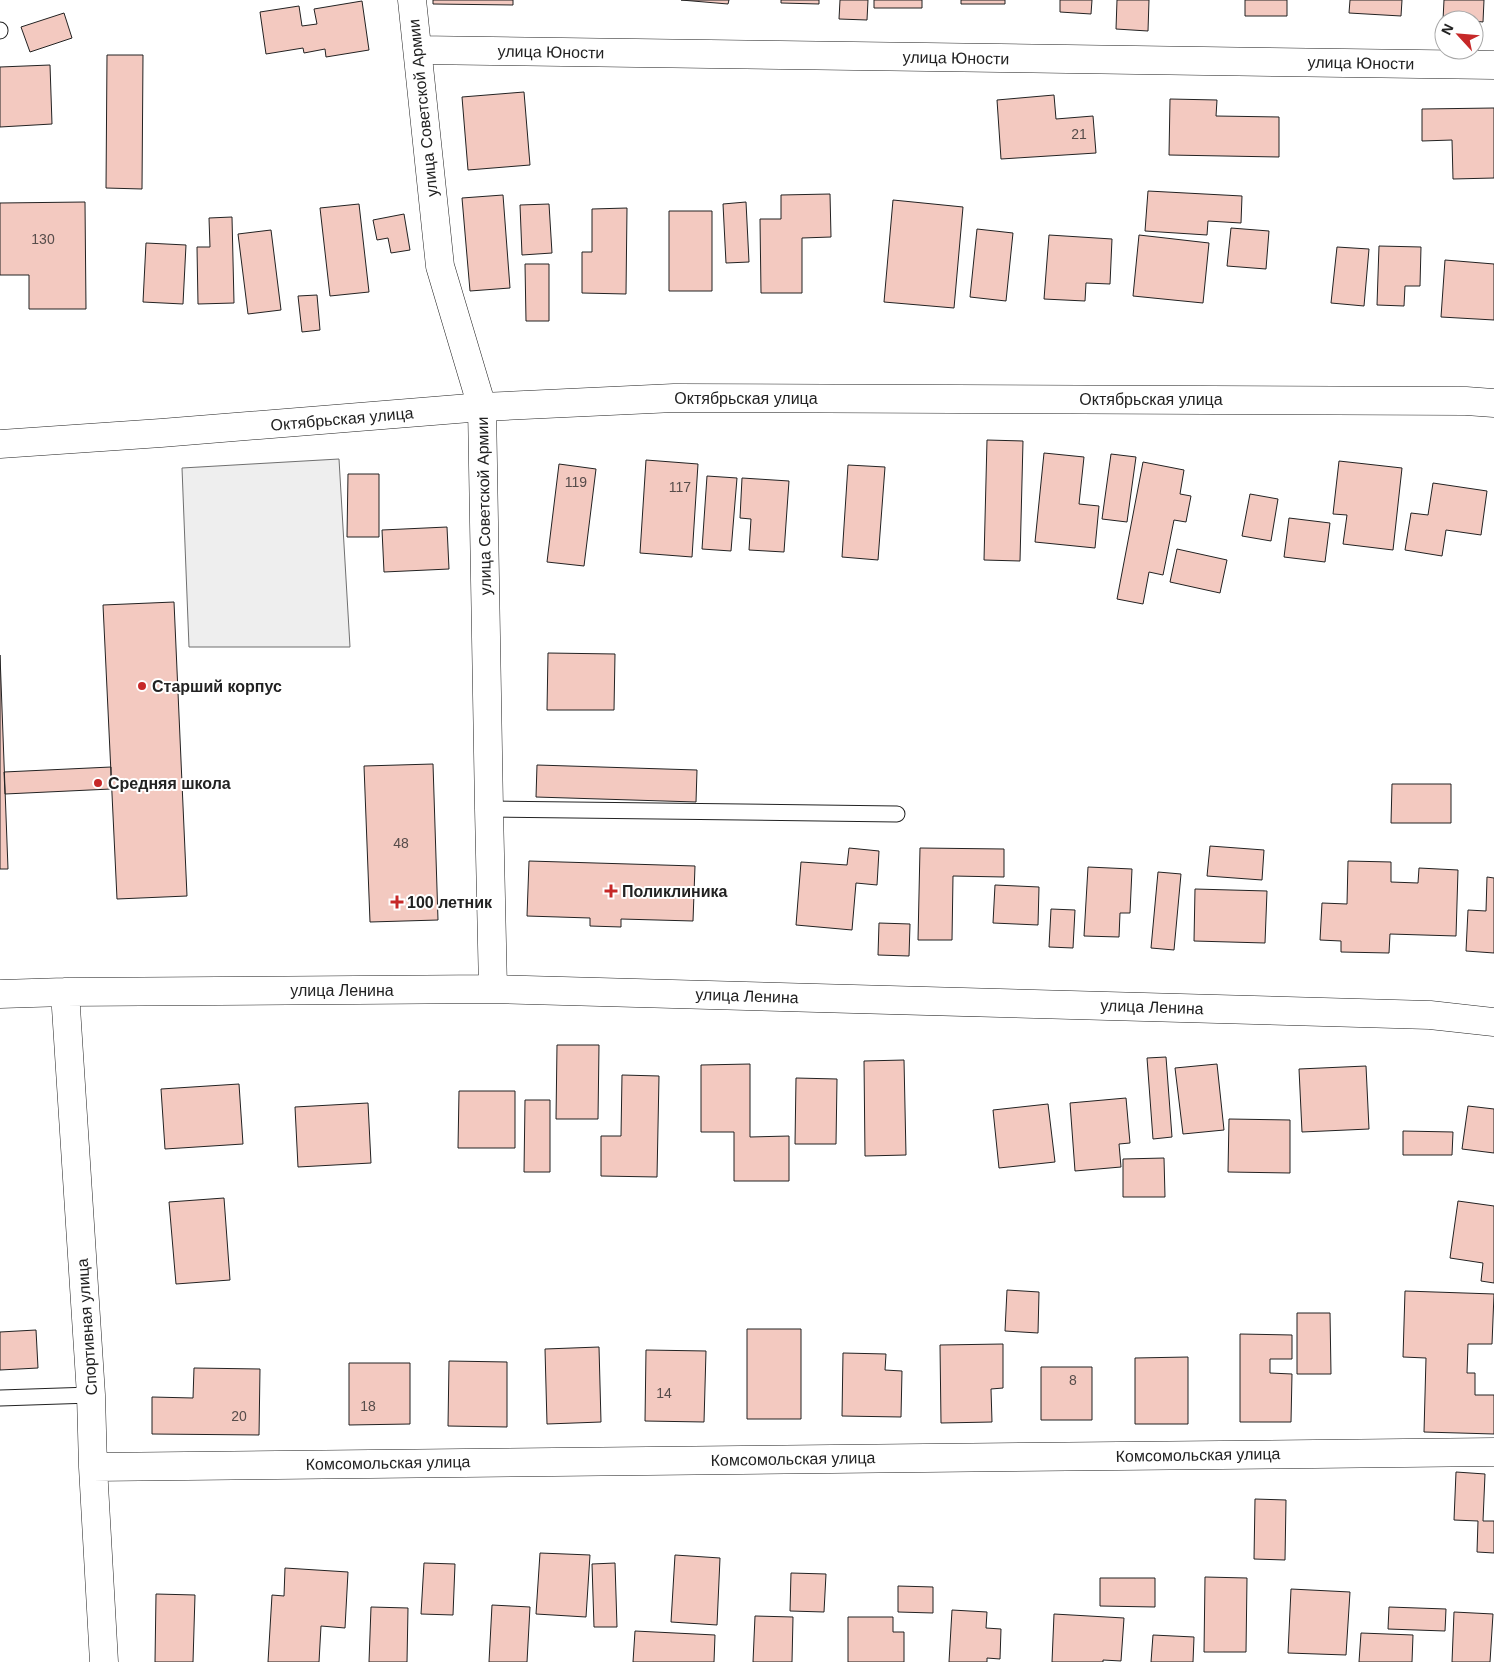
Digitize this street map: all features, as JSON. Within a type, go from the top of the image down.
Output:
[{"type":"street","name":"улица Советской Армии","points":[[412,0],[440,266],[482,407],[493,989]]},
{"type":"street","name":"улица Юности","points":[[418,50],[1494,65]]},
{"type":"street","name":"Октябрьская улица","points":[[0,444],[482,407],[674,398],[1436,400],[1494,403]]},
{"type":"street","name":"улица Ленина","points":[[0,994],[493,989],[1430,1015],[1494,1022]]},
{"type":"street","name":"Спортивная улица","points":[[65,992],[91,1395],[93,1467],[104,1662]]},
{"type":"street","name":"Комсомольская улица","points":[[93,1467],[1494,1452]]},
{"type":"lane","points":[[489,809],[896,814]]},
{"type":"lane","points":[[0,1398],[91,1395]]},
{"type":"shaded area","points":[[339,459],[350,647],[189,647],[182,468]]},
{"type":"building","points":[[433,0],[513,0],[513,5],[433,4]]},
{"type":"building","points":[[681,0],[729,0],[728,4]]},
{"type":"building","points":[[781,0],[819,0],[819,4],[781,3]]},
{"type":"building","points":[[840,0],[868,0],[867,20],[839,19]]},
{"type":"building","points":[[874,0],[922,0],[922,8],[874,8]]},
{"type":"building","points":[[961,0],[1005,0],[1005,4],[961,4]]},
{"type":"building","points":[[1060,0],[1092,0],[1091,14],[1060,12]]},
{"type":"building","points":[[1117,0],[1149,0],[1148,31],[1116,29]]},
{"type":"building","points":[[1245,0],[1287,0],[1287,16],[1245,16]]},
{"type":"building","points":[[1350,0],[1402,0],[1401,16],[1349,13]]},
{"type":"building","points":[[1444,0],[1484,0],[1484,10],[1444,10]]},
{"type":"building","points":[[362,1],[369,50],[326,57],[325,49],[304,53],[303,48],[266,54],[260,12],[299,6],[302,26],[317,24],[314,9]]},
{"type":"building","points":[[64,13],[72,38],[30,52],[21,27]]},
{"type":"building","points":[[107,55],[143,55],[142,189],[106,188]]},
{"type":"building","points":[[50,65],[52,124],[0,127],[0,67]]},
{"type":"building","points":[[524,92],[530,165],[468,170],[462,97]]},
{"type":"building","points":[[1054,95],[1056,119],[1093,116],[1096,153],[1001,159],[997,100]]},
{"type":"building","points":[[1170,99],[1217,100],[1216,116],[1279,117],[1279,157],[1169,155]]},
{"type":"building","points":[[1494,108],[1494,178],[1453,179],[1452,140],[1422,141],[1422,109]]},
{"type":"building","points":[[1148,191],[1242,196],[1241,223],[1208,221],[1207,235],[1145,231]]},
{"type":"building","points":[[830,194],[831,237],[802,238],[802,293],[761,293],[760,219],[781,219],[781,195]]},
{"type":"building","points":[[503,195],[510,288],[470,291],[462,198]]},
{"type":"building","points":[[893,200],[963,207],[954,308],[884,302]]},
{"type":"building","points":[[85,202],[86,309],[29,309],[29,275],[0,275],[0,203]]},
{"type":"building","points":[[746,202],[749,262],[726,263],[723,204]]},
{"type":"building","points":[[359,204],[369,292],[330,296],[320,208]]},
{"type":"building","points":[[549,204],[552,253],[522,255],[520,205]]},
{"type":"building","points":[[627,208],[626,294],[582,293],[582,252],[592,252],[592,209]]},
{"type":"building","points":[[669,211],[712,211],[712,291],[669,291]]},
{"type":"building","points":[[404,214],[410,250],[391,253],[388,238],[377,240],[373,220]]},
{"type":"building","points":[[232,217],[234,303],[198,304],[197,247],[210,247],[209,218]]},
{"type":"building","points":[[1231,228],[1269,231],[1266,269],[1227,266]]},
{"type":"building","points":[[977,229],[1013,233],[1006,301],[970,297]]},
{"type":"building","points":[[271,230],[281,310],[248,314],[238,234]]},
{"type":"building","points":[[1049,235],[1112,239],[1110,284],[1086,283],[1085,301],[1044,299]]},
{"type":"building","points":[[1139,235],[1209,243],[1203,303],[1133,296]]},
{"type":"building","points":[[146,243],[186,245],[183,304],[143,302]]},
{"type":"building","points":[[1379,246],[1421,247],[1420,286],[1405,286],[1404,306],[1377,305]]},
{"type":"building","points":[[1337,247],[1369,249],[1364,306],[1331,303]]},
{"type":"building","points":[[1445,260],[1494,264],[1494,320],[1441,317]]},
{"type":"building","points":[[525,264],[549,264],[549,321],[526,321]]},
{"type":"building","points":[[317,295],[320,330],[302,332],[298,296]]},
{"type":"building","points":[[987,440],[1023,441],[1020,561],[984,560]]},
{"type":"building","points":[[1044,453],[1084,457],[1079,504],[1099,506],[1095,548],[1035,542]]},
{"type":"building","points":[[1111,454],[1136,457],[1127,522],[1102,519]]},
{"type":"building","points":[[646,460],[698,464],[692,557],[640,553]]},
{"type":"building","points":[[1339,461],[1402,468],[1393,550],[1343,544],[1347,515],[1333,514]]},
{"type":"building","points":[[1143,462],[1184,470],[1180,494],[1191,496],[1186,522],[1174,520],[1163,575],[1149,572],[1143,604],[1117,599]]},
{"type":"building","points":[[559,464],[596,469],[584,566],[547,562]]},
{"type":"building","points":[[848,465],[885,467],[878,560],[842,557]]},
{"type":"building","points":[[348,474],[379,474],[379,537],[347,537]]},
{"type":"building","points":[[707,476],[737,478],[731,551],[702,549]]},
{"type":"building","points":[[742,478],[789,481],[784,552],[749,550],[751,519],[740,518]]},
{"type":"building","points":[[1433,483],[1487,491],[1481,535],[1446,530],[1442,556],[1405,550],[1411,513],[1428,515]]},
{"type":"building","points":[[1250,494],[1278,499],[1271,541],[1242,536]]},
{"type":"building","points":[[1289,518],[1330,523],[1325,562],[1284,557]]},
{"type":"building","points":[[447,527],[449,569],[384,572],[382,530]]},
{"type":"building","points":[[1177,549],[1227,560],[1220,593],[1170,582]]},
{"type":"building","name":"Старший корпус","points":[[174,602],[187,896],[117,899],[103,605]]},
{"type":"building","points":[[548,653],[615,654],[614,710],[547,710]]},
{"type":"building","points":[[0,655],[8,869],[0,869]]},
{"type":"building","points":[[433,764],[438,920],[370,922],[364,766]]},
{"type":"building","points":[[537,765],[697,770],[696,802],[536,797]]},
{"type":"building","points":[[111,767],[111,789],[5,794],[4,772]]},
{"type":"building","points":[[1392,784],[1451,784],[1451,823],[1391,823]]},
{"type":"building","points":[[1210,846],[1264,850],[1262,880],[1207,876]]},
{"type":"building","points":[[849,848],[879,851],[877,885],[856,883],[852,930],[796,925],[801,862],[847,865]]},
{"type":"building","points":[[920,848],[1004,849],[1004,877],[953,876],[952,940],[918,940]]},
{"type":"building","name":"Поликлиника","points":[[529,861],[695,866],[693,921],[621,919],[621,927],[590,926],[590,918],[527,916]]},
{"type":"building","points":[[1348,861],[1391,862],[1391,882],[1418,883],[1419,868],[1458,870],[1456,936],[1390,934],[1389,953],[1341,952],[1341,941],[1320,940],[1322,903],[1347,904]]},
{"type":"building","points":[[1088,867],[1132,869],[1130,913],[1120,913],[1119,937],[1084,936]]},
{"type":"building","points":[[1158,872],[1181,874],[1174,950],[1151,948]]},
{"type":"building","points":[[1487,877],[1494,878],[1494,953],[1466,951],[1468,910],[1486,911]]},
{"type":"building","points":[[995,885],[1039,887],[1038,925],[993,923]]},
{"type":"building","points":[[1195,889],[1267,891],[1265,943],[1194,941]]},
{"type":"building","points":[[1051,909],[1075,910],[1073,948],[1049,947]]},
{"type":"building","points":[[879,923],[910,924],[909,956],[878,955]]},
{"type":"building","points":[[557,1045],[599,1045],[598,1119],[556,1119]]},
{"type":"building","points":[[1166,1057],[1172,1137],[1153,1139],[1147,1058]]},
{"type":"building","points":[[904,1060],[906,1155],[865,1156],[864,1061]]},
{"type":"building","points":[[750,1064],[750,1137],[789,1136],[789,1181],[734,1181],[734,1132],[701,1132],[701,1065]]},
{"type":"building","points":[[1217,1064],[1224,1130],[1183,1134],[1175,1068]]},
{"type":"building","points":[[1366,1066],[1369,1129],[1302,1132],[1299,1069]]},
{"type":"building","points":[[622,1075],[659,1076],[657,1177],[601,1176],[601,1136],[621,1136]]},
{"type":"building","points":[[796,1078],[837,1079],[836,1144],[795,1144]]},
{"type":"building","points":[[239,1084],[243,1144],[165,1149],[161,1089]]},
{"type":"building","points":[[459,1091],[515,1091],[515,1148],[458,1148]]},
{"type":"building","points":[[1126,1098],[1130,1143],[1119,1144],[1121,1167],[1075,1171],[1070,1103]]},
{"type":"building","points":[[525,1100],[550,1100],[550,1172],[524,1172]]},
{"type":"building","points":[[368,1103],[371,1163],[298,1167],[295,1107]]},
{"type":"building","points":[[1048,1104],[1055,1162],[999,1168],[993,1110]]},
{"type":"building","points":[[1468,1106],[1494,1109],[1494,1153],[1462,1149]]},
{"type":"building","points":[[1229,1119],[1290,1120],[1290,1173],[1228,1172]]},
{"type":"building","points":[[1403,1131],[1453,1132],[1452,1155],[1403,1155]]},
{"type":"building","points":[[1164,1158],[1165,1197],[1123,1197],[1123,1159]]},
{"type":"building","points":[[224,1198],[230,1280],[176,1284],[169,1202]]},
{"type":"building","points":[[1458,1201],[1494,1206],[1494,1283],[1481,1281],[1483,1263],[1450,1258]]},
{"type":"building","points":[[1007,1290],[1039,1292],[1038,1333],[1005,1331]]},
{"type":"building","points":[[1405,1291],[1494,1294],[1492,1344],[1468,1344],[1467,1373],[1475,1373],[1475,1395],[1494,1395],[1494,1434],[1424,1432],[1426,1358],[1403,1357]]},
{"type":"building","points":[[1297,1313],[1330,1313],[1331,1374],[1297,1374]]},
{"type":"building","points":[[747,1329],[801,1329],[801,1419],[747,1419]]},
{"type":"building","points":[[36,1330],[38,1368],[0,1370],[0,1332]]},
{"type":"building","points":[[1240,1334],[1292,1335],[1292,1359],[1270,1359],[1270,1373],[1292,1374],[1291,1422],[1240,1422]]},
{"type":"building","points":[[1003,1344],[1003,1388],[991,1389],[992,1422],[941,1423],[940,1345]]},
{"type":"building","points":[[599,1347],[601,1422],[547,1424],[545,1349]]},
{"type":"building","points":[[646,1350],[706,1351],[704,1422],[645,1421]]},
{"type":"building","points":[[843,1353],[886,1354],[885,1370],[902,1371],[901,1417],[842,1416]]},
{"type":"building","points":[[1188,1357],[1188,1424],[1135,1424],[1135,1358]]},
{"type":"building","points":[[449,1361],[507,1362],[507,1427],[448,1426]]},
{"type":"building","points":[[349,1363],[410,1363],[410,1424],[349,1425]]},
{"type":"building","points":[[1041,1367],[1092,1367],[1092,1420],[1041,1420]]},
{"type":"building","points":[[194,1368],[260,1369],[259,1435],[152,1434],[152,1397],[193,1398]]},
{"type":"building","points":[[1456,1472],[1485,1474],[1483,1521],[1494,1521],[1494,1553],[1477,1552],[1478,1521],[1454,1520]]},
{"type":"building","points":[[1255,1499],[1286,1500],[1285,1560],[1254,1559]]},
{"type":"building","points":[[540,1553],[590,1555],[586,1617],[536,1614]]},
{"type":"building","points":[[675,1555],[720,1558],[717,1625],[671,1622]]},
{"type":"building","points":[[424,1563],[455,1564],[453,1615],[421,1614]]},
{"type":"building","points":[[615,1563],[617,1627],[594,1627],[592,1564]]},
{"type":"building","points":[[285,1568],[348,1572],[345,1628],[321,1626],[319,1662],[268,1662],[272,1595],[284,1596]]},
{"type":"building","points":[[791,1573],[826,1574],[824,1612],[790,1611]]},
{"type":"building","points":[[1205,1577],[1247,1578],[1246,1652],[1204,1652]]},
{"type":"building","points":[[1100,1578],[1155,1578],[1155,1607],[1100,1606]]},
{"type":"building","points":[[898,1586],[933,1587],[933,1613],[898,1612]]},
{"type":"building","points":[[1291,1589],[1350,1592],[1346,1655],[1288,1653]]},
{"type":"building","points":[[156,1594],[195,1595],[193,1662],[155,1662]]},
{"type":"building","points":[[492,1605],[530,1607],[527,1662],[489,1662]]},
{"type":"building","points":[[371,1607],[408,1608],[407,1662],[369,1662]]},
{"type":"building","points":[[1389,1607],[1446,1609],[1445,1631],[1388,1629]]},
{"type":"building","points":[[952,1610],[987,1612],[986,1628],[1001,1629],[1000,1659],[987,1658],[987,1662],[949,1662]]},
{"type":"building","points":[[1454,1612],[1493,1614],[1490,1662],[1452,1662]]},
{"type":"building","points":[[1054,1614],[1124,1618],[1121,1661],[1052,1662]]},
{"type":"building","points":[[755,1616],[793,1617],[792,1662],[753,1662]]},
{"type":"building","points":[[848,1617],[893,1617],[893,1632],[904,1632],[904,1662],[848,1662]]},
{"type":"building","points":[[635,1631],[715,1635],[714,1662],[633,1662]]},
{"type":"building","points":[[1361,1633],[1413,1635],[1412,1662],[1359,1662]]},
{"type":"building","points":[[1153,1635],[1194,1637],[1193,1662],[1151,1662]]},
{"type":"place","name":"Старший корпус","points":[[142,686]]},
{"type":"place","name":"Средняя школа","points":[[98,783]]},
{"type":"place","name":"Поликлиника","points":[[611,891]]},
{"type":"place","name":"100 летник","points":[[397,902]]}]
